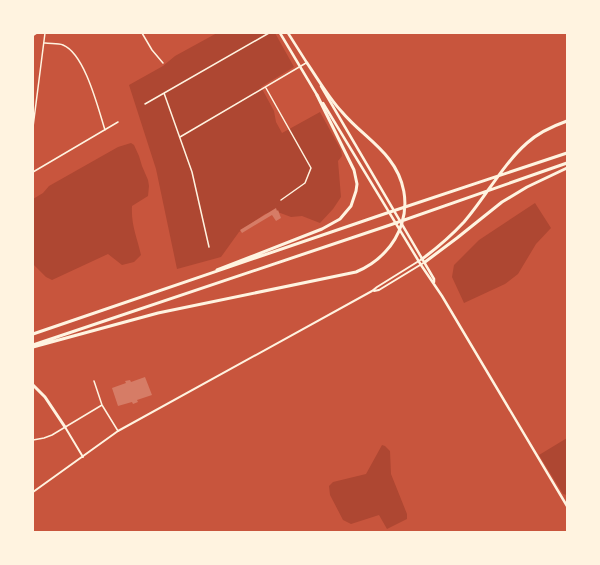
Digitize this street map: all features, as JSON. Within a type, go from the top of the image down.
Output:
[{"type":"highway","points":[[33,346],[166,311],[356,272],[366,268],[383,256],[390,248],[403,220],[404,197],[402,184],[392,164],[382,150],[342,114],[307,62]]},
{"type":"highway","points":[[200,277],[322,229],[340,219],[351,206],[357,184],[354,170],[317,95]]},
{"type":"highway","points":[[422,259],[441,245],[465,221],[516,154],[528,142],[567,120]]},
{"type":"highway","points":[[33,334],[567,153]]},
{"type":"highway","points":[[33,346],[390,225],[567,163]]},
{"type":"highway","points":[[425,262],[502,202],[527,187],[567,168]]},
{"type":"highway","points":[[33,385],[45,397],[66,427]]},
{"type":"main road","points":[[280,33],[418,261],[431,281],[434,282]]},
{"type":"main road","points":[[289,33],[425,262],[434,279],[434,282],[567,506]]},
{"type":"street","points":[[33,127],[45,33]]},
{"type":"street","points":[[142,33],[152,50],[163,63]]},
{"type":"street","points":[[145,104],[269,33]]},
{"type":"street","points":[[44,43],[63,44],[77,57],[83,66],[105,130]]},
{"type":"street","points":[[180,137],[266,88],[307,62]]},
{"type":"street","points":[[266,88],[311,168],[305,183],[281,200]]},
{"type":"street","points":[[164,93],[192,172],[209,247]]},
{"type":"street","points":[[33,172],[118,122]]},
{"type":"street","points":[[33,492],[118,431],[372,291],[422,259]]},
{"type":"street","points":[[372,291],[379,290],[425,262]]},
{"type":"street","points":[[94,381],[102,405],[118,431]]},
{"type":"street","points":[[33,440],[44,438],[66,427],[102,405]]},
{"type":"street","points":[[66,427],[83,457]]},
{"type":"shaded area","points":[[217,33],[275,33],[294,67],[261,87],[274,111],[276,122],[282,133],[320,112],[341,150],[342,156],[338,161],[341,197],[333,209],[320,223],[302,216],[291,217],[275,211],[265,214],[239,232],[221,257],[177,269],[156,169],[129,85],[163,66],[175,56]]},
{"type":"shaded area","points":[[131,143],[134,145],[139,156],[149,186],[148,196],[132,206],[133,226],[141,255],[134,262],[122,265],[108,254],[52,280],[46,277],[33,264],[33,199],[43,193],[49,186],[118,147]]},
{"type":"shaded area","points":[[535,203],[551,228],[536,244],[518,274],[505,284],[464,303],[452,277],[454,265],[479,240]]},
{"type":"shaded area","points":[[567,438],[567,495],[563,494],[539,455]]},
{"type":"shaded area","points":[[382,445],[390,451],[391,474],[407,514],[407,519],[387,529],[379,515],[351,524],[343,520],[330,495],[329,486],[333,482],[366,474]]},
{"type":"building","points":[[276,208],[281,218],[276,221],[272,215],[242,233],[240,230]]},
{"type":"building","points":[[145,377],[152,395],[137,400],[138,402],[133,404],[132,402],[118,406],[112,388],[126,383],[125,381],[130,380],[131,382]]}]
